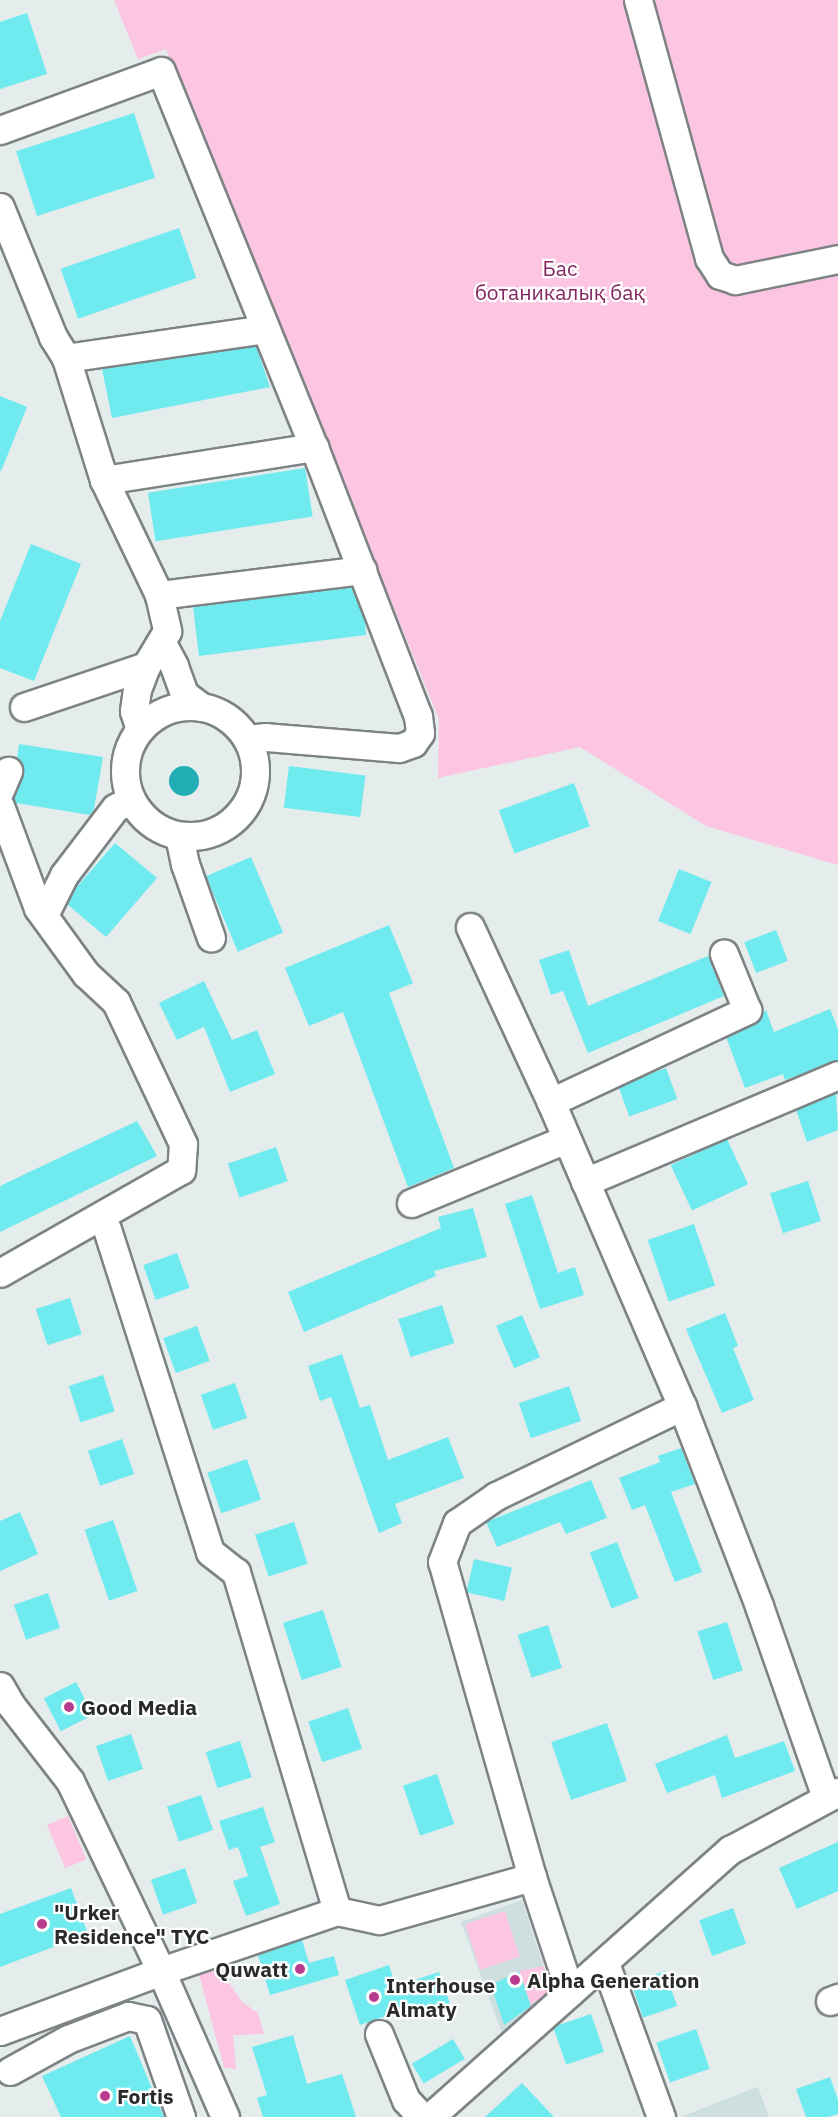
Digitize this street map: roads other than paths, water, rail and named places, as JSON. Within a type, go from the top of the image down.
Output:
[{"type":"street","points":[[638,0],[709,258],[720,275],[735,280],[838,259]]},
{"type":"street","points":[[0,130],[161,71],[314,447],[418,716],[420,733],[413,743],[399,748],[266,737],[247,739]]},
{"type":"street","points":[[0,207],[53,337],[66,358],[104,480],[159,595],[167,631],[162,643],[146,666],[137,689],[134,711],[140,729]]},
{"type":"street","points":[[66,358],[265,329]]},
{"type":"street","points":[[104,480],[314,447]]},
{"type":"street","points":[[159,595],[362,570]]},
{"type":"street","points":[[162,643],[174,666],[184,694],[201,707],[228,718],[247,739],[255,760],[255,778],[251,796],[242,812],[228,824],[212,833],[180,836],[158,828],[142,816],[131,799],[125,781],[125,763],[130,744],[140,729],[153,717],[184,706],[201,707]]},
{"type":"street","points":[[24,707],[146,666]]},
{"type":"street","points":[[44,915],[64,875],[115,808],[131,799]]},
{"type":"street","points":[[0,806],[38,908],[86,974],[116,1002],[183,1144],[181,1170],[0,1274]]},
{"type":"street","points":[[180,836],[185,864],[211,938]]},
{"type":"street","points":[[430,2117],[730,1850],[832,1795],[682,1406],[551,1102],[470,927]]},
{"type":"street","points":[[551,1102],[747,1010],[724,954]]},
{"type":"street","points":[[585,1182],[838,1075]]},
{"type":"street","points":[[411,1203],[566,1139]]},
{"type":"street","points":[[107,1229],[210,1552],[236,1572],[337,1911]]},
{"type":"street","points":[[570,1992],[532,1877],[442,1562],[457,1523],[496,1496],[682,1406]]},
{"type":"street","points":[[0,1686],[11,1705],[70,1781],[161,1971],[225,2117]]},
{"type":"street","points":[[0,2031],[161,1971],[337,1911],[379,1920],[532,1877]]},
{"type":"street","points":[[605,1963],[661,2117]]},
{"type":"street","points":[[10,2071],[68,2039],[128,2016],[147,2020],[181,2117]]},
{"type":"street","points":[[379,2034],[406,2100],[422,2117]]},
{"type":"water","points":[[184,766],[190,767],[198,775],[198,787],[190,795],[184,796],[178,795],[170,787],[169,781],[170,775],[178,767]]},
{"type":"place","name":"Good Media","points":[[69,1707]]},
{"type":"place","name":"\"Urker Residence\" ТҮС","points":[[42,1924]]},
{"type":"place","name":"Quwatt","points":[[300,1969]]},
{"type":"place","name":"Alpha Generation","points":[[515,1980]]},
{"type":"place","name":"Interhouse Almaty","points":[[374,1997]]},
{"type":"place","name":"Fortis","points":[[105,2096]]},
{"type":"park label","name":"Бас ботаникалық бақ","points":[[560,280]]}]
